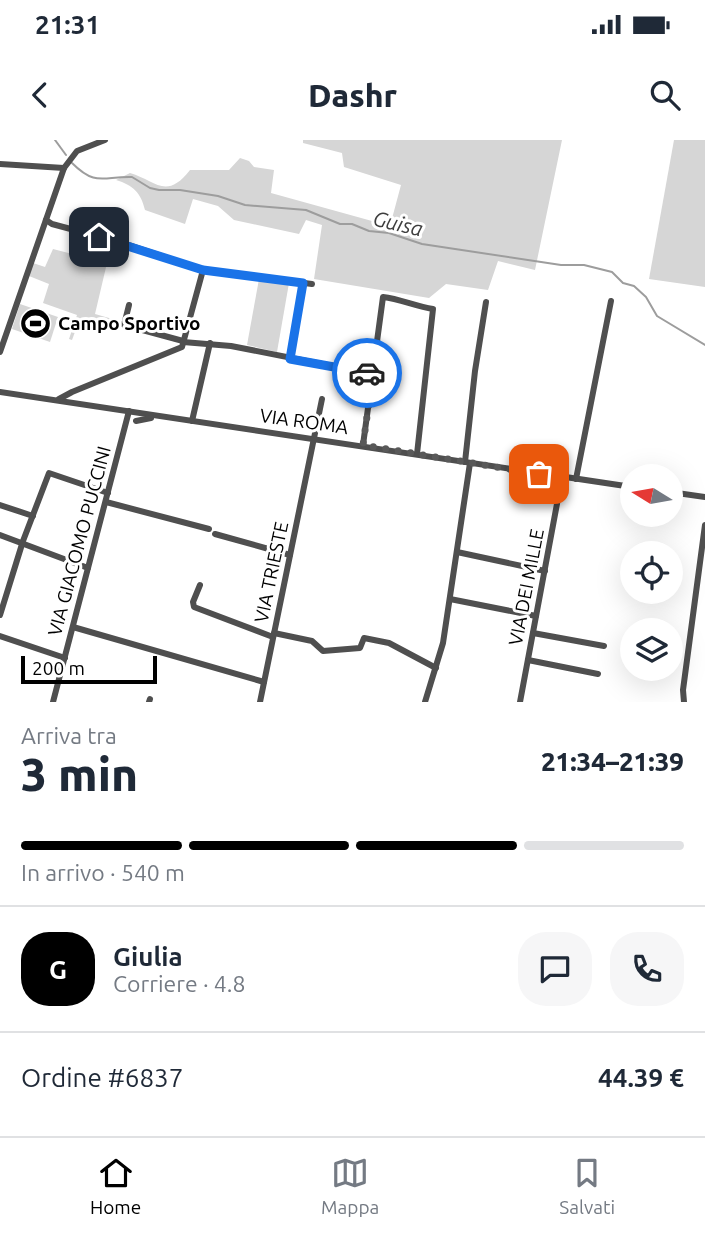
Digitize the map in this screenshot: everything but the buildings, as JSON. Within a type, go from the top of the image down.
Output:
[{"type":"street","points":[[0,352],[66,164],[84,147],[105,140]]},
{"type":"street","points":[[0,164],[66,164]]},
{"type":"street","points":[[46,220],[203,270],[312,284]]},
{"type":"street","points":[[60,399],[183,346],[203,270]]},
{"type":"street","points":[[290,359],[303,283]]},
{"type":"street","points":[[363,445],[383,297],[410,306],[433,309],[417,454]]},
{"type":"street","points":[[576,479],[611,301]]},
{"type":"street","points":[[425,702],[443,643],[450,599],[486,302]]},
{"type":"street","points":[[129,305],[124,325],[183,342],[210,343],[373,374]]},
{"type":"street","points":[[192,421],[210,343]]},
{"type":"street","name":"VIA ROMA","points":[[0,392],[620,485]]},
{"type":"street","name":"VIA TRIESTE","points":[[260,702],[322,399]]},
{"type":"street","name":"VIA GIACOMO PUCCINI","points":[[53,702],[129,411]]},
{"type":"street","name":"VIA GIACOMO PUCCINI","points":[[136,421],[143,413]]},
{"type":"street","name":"VIA GIACOMO PUCCINI","points":[[125,428],[136,421],[163,416]]},
{"type":"street","points":[[304,436],[312,449]]},
{"type":"street","points":[[0,615],[49,473],[108,493]]},
{"type":"street","name":"VIA DEI MILLE","points":[[520,702],[562,477]]},
{"type":"street","points":[[683,494],[705,497]]},
{"type":"street","points":[[106,502],[290,555]]},
{"type":"street","points":[[0,505],[33,516]]},
{"type":"street","points":[[685,701],[683,693],[696,578],[705,525]]},
{"type":"street","points":[[0,535],[88,568]]},
{"type":"street","points":[[457,552],[545,571]]},
{"type":"street","points":[[696,578],[705,579]]},
{"type":"street","points":[[0,583],[9,586]]},
{"type":"street","points":[[200,585],[193,602],[194,607],[274,635],[312,641],[323,651],[360,649],[364,638],[389,643],[436,668]]},
{"type":"street","points":[[450,599],[536,616]]},
{"type":"street","points":[[73,627],[264,682]]},
{"type":"street","points":[[533,633],[604,646]]},
{"type":"street","points":[[0,636],[65,658]]},
{"type":"street","points":[[528,660],[598,674]]},
{"type":"shaded area","points":[[303,140],[562,140],[535,270],[498,261],[488,290],[446,284],[429,298],[314,279],[322,225],[306,220],[299,234],[234,220],[218,206],[193,199],[185,224],[145,210],[135,190],[116,180],[130,173],[160,186],[174,185],[190,170],[229,170],[240,158],[249,161],[254,167],[274,170],[271,193],[390,226],[401,185],[344,167],[342,153],[303,143]]},
{"type":"shaded area","points":[[674,140],[705,140],[705,287],[649,279]]},
{"type":"shaded area","points":[[53,249],[107,263],[95,314],[116,320],[115,326],[101,322],[99,328],[79,321],[72,340],[69,339],[77,315],[43,303],[49,284],[29,276],[33,263],[45,267]]},
{"type":"shaded area","points":[[259,279],[289,283],[277,352],[247,345]]},
{"type":"shaded area","name":"Campo Sportivo","points":[[20,304],[58,317],[50,342],[12,329]]},
{"type":"waterway","name":"Guisa","points":[[55,140],[66,155]]},
{"type":"waterway","name":"Guisa","points":[[72,163],[94,178],[132,177],[150,188],[159,190],[180,190],[218,196],[245,205],[306,210],[340,224],[352,224],[369,231],[389,233],[422,244],[561,265],[584,265],[612,272],[623,283],[634,286],[646,297],[657,316],[705,345]]},
{"type":"way so far","points":[[367,373],[373,374],[363,445],[539,474]]},
{"type":"place","name":"Campo Sportivo","points":[[35,323]]},
{"type":"route","points":[[99,237],[203,270],[303,283],[290,359],[367,373]]}]
